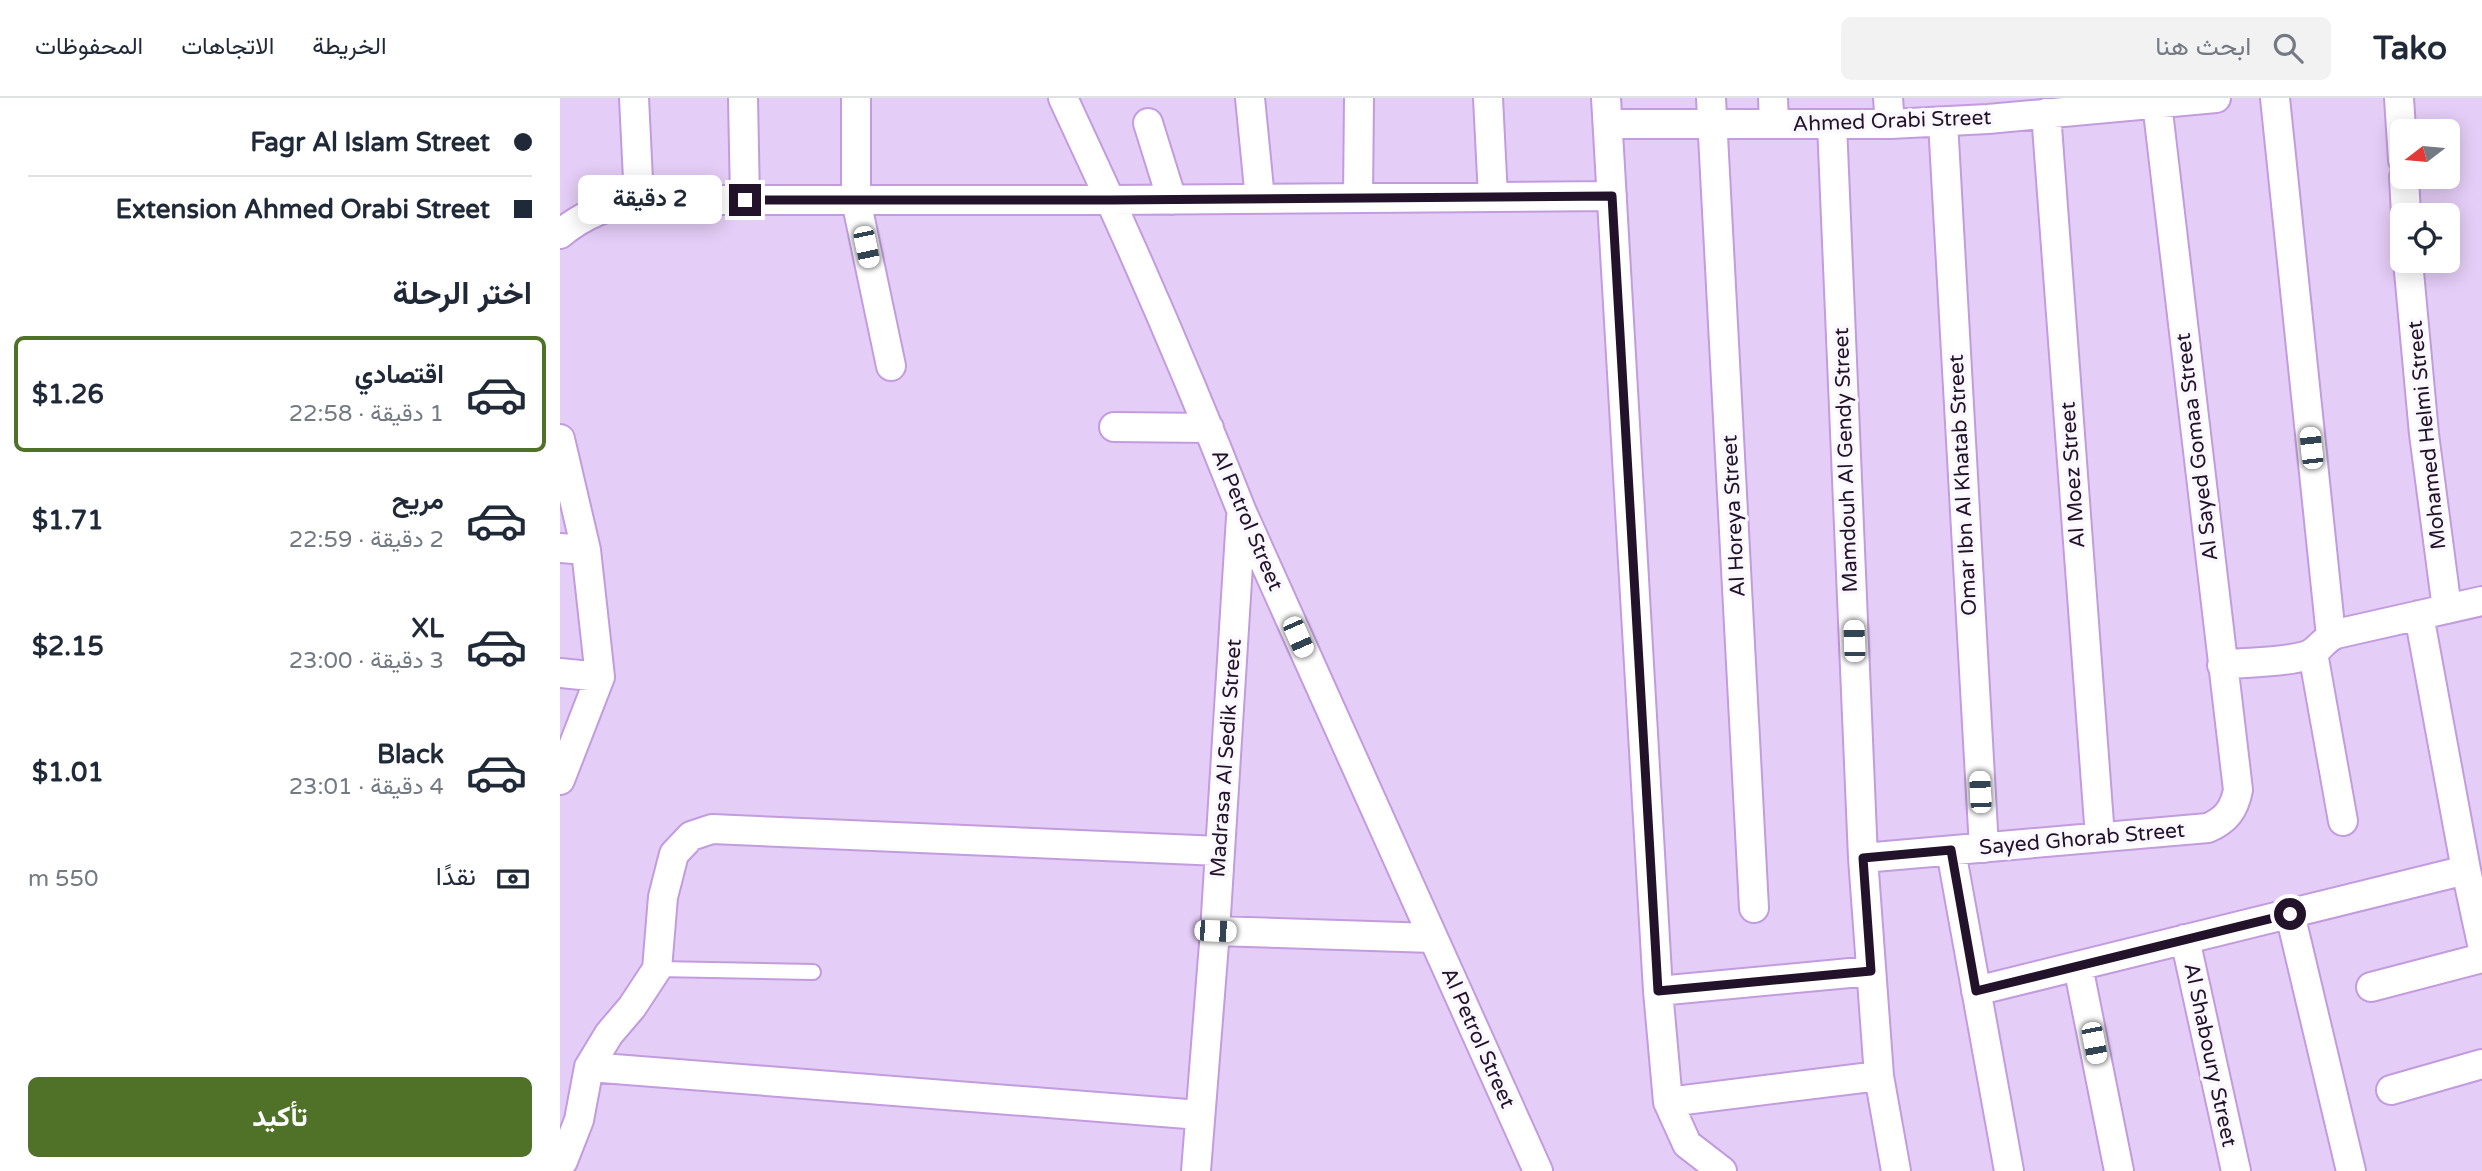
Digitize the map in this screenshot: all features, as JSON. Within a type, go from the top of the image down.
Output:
[{"type":"street","points":[[634,98],[639,200]]},
{"type":"street","points":[[743,98],[745,200]]},
{"type":"street","points":[[856,98],[856,200],[891,366]]},
{"type":"street","name":"Al Petrol Street","points":[[1063,98],[1111,200],[1242,512],[1538,1171]]},
{"type":"street","points":[[1250,98],[1260,199]]},
{"type":"street","points":[[1358,198],[1359,98]]},
{"type":"street","points":[[1489,98],[1493,197]]},
{"type":"street","points":[[2275,98],[2322,644],[2343,821]]},
{"type":"street","points":[[2399,98],[2400,119]]},
{"type":"street","name":"Ahmed Orabi Street","points":[[1607,111],[1774,111],[1832,124],[1889,111],[1943,121],[1987,108],[2046,113],[2092,104],[2205,99]]},
{"type":"street","name":"Al Sayed Gomaa Street","points":[[2157,103],[2238,790]]},
{"type":"street","points":[[1607,111],[1658,991],[1668,1102],[1687,1144],[1722,1171]]},
{"type":"street","name":"Al Horeya Street","points":[[1712,111],[1754,908]]},
{"type":"street","name":"Al Moez Street","points":[[2046,113],[2100,837]]},
{"type":"street","name":"Omar Ibn Al Khatab Street","points":[[1943,121],[1983,848]]},
{"type":"street","points":[[1148,123],[1172,200]]},
{"type":"street","name":"Mamdouh Al Gendy Street","points":[[1832,124],[1863,858],[1879,1076],[1896,1171]]},
{"type":"street","points":[[560,234],[578,219],[607,205],[639,200],[1172,200],[1612,196]]},
{"type":"street","name":"Mohamed Helmi Street","points":[[2409,273],[2424,434],[2447,609]]},
{"type":"street","points":[[1114,427],[1209,428]]},
{"type":"street","points":[[560,439],[573,549],[600,677],[560,780]]},
{"type":"street","name":"Madrasa Al Sedik Street","points":[[1196,1171],[1215,931],[1242,512]]},
{"type":"street","points":[[2222,665],[2299,657],[2322,644],[2419,615],[2482,601]]},
{"type":"street","points":[[2419,615],[2482,944]]},
{"type":"street","points":[[560,673],[600,677]]},
{"type":"street","name":"Sayed Ghorab Street","points":[[1863,858],[2208,828],[2229,814],[2238,790]]},
{"type":"street","points":[[562,1164],[579,1120],[589,1067],[609,1034],[632,1007],[657,969],[663,897],[674,853],[691,836],[712,829],[1220,851]]},
{"type":"street","points":[[1951,850],[2009,1171]]},
{"type":"street","points":[[1976,991],[2466,870]]},
{"type":"street","points":[[2290,914],[2351,1171]]},
{"type":"street","points":[[1215,931],[1433,938]]},
{"type":"street","name":"Al Shaboury Street","points":[[2185,939],[2236,1171]]},
{"type":"street","points":[[2371,987],[2482,958]]},
{"type":"street","points":[[2078,966],[2119,1171]]},
{"type":"street","points":[[1658,991],[1871,971]]},
{"type":"street","points":[[2391,1090],[2482,1064]]},
{"type":"street","points":[[589,1067],[1200,1115]]},
{"type":"street","points":[[1668,1102],[1879,1076]]},
{"type":"street","points":[[560,1117],[562,1164]]},
{"type":"lane","points":[[657,969],[813,972]]},
{"type":"route","points":[[745,200],[1612,196],[1658,991],[1871,971],[1863,858],[1951,850],[1976,991],[2290,914]]}]
